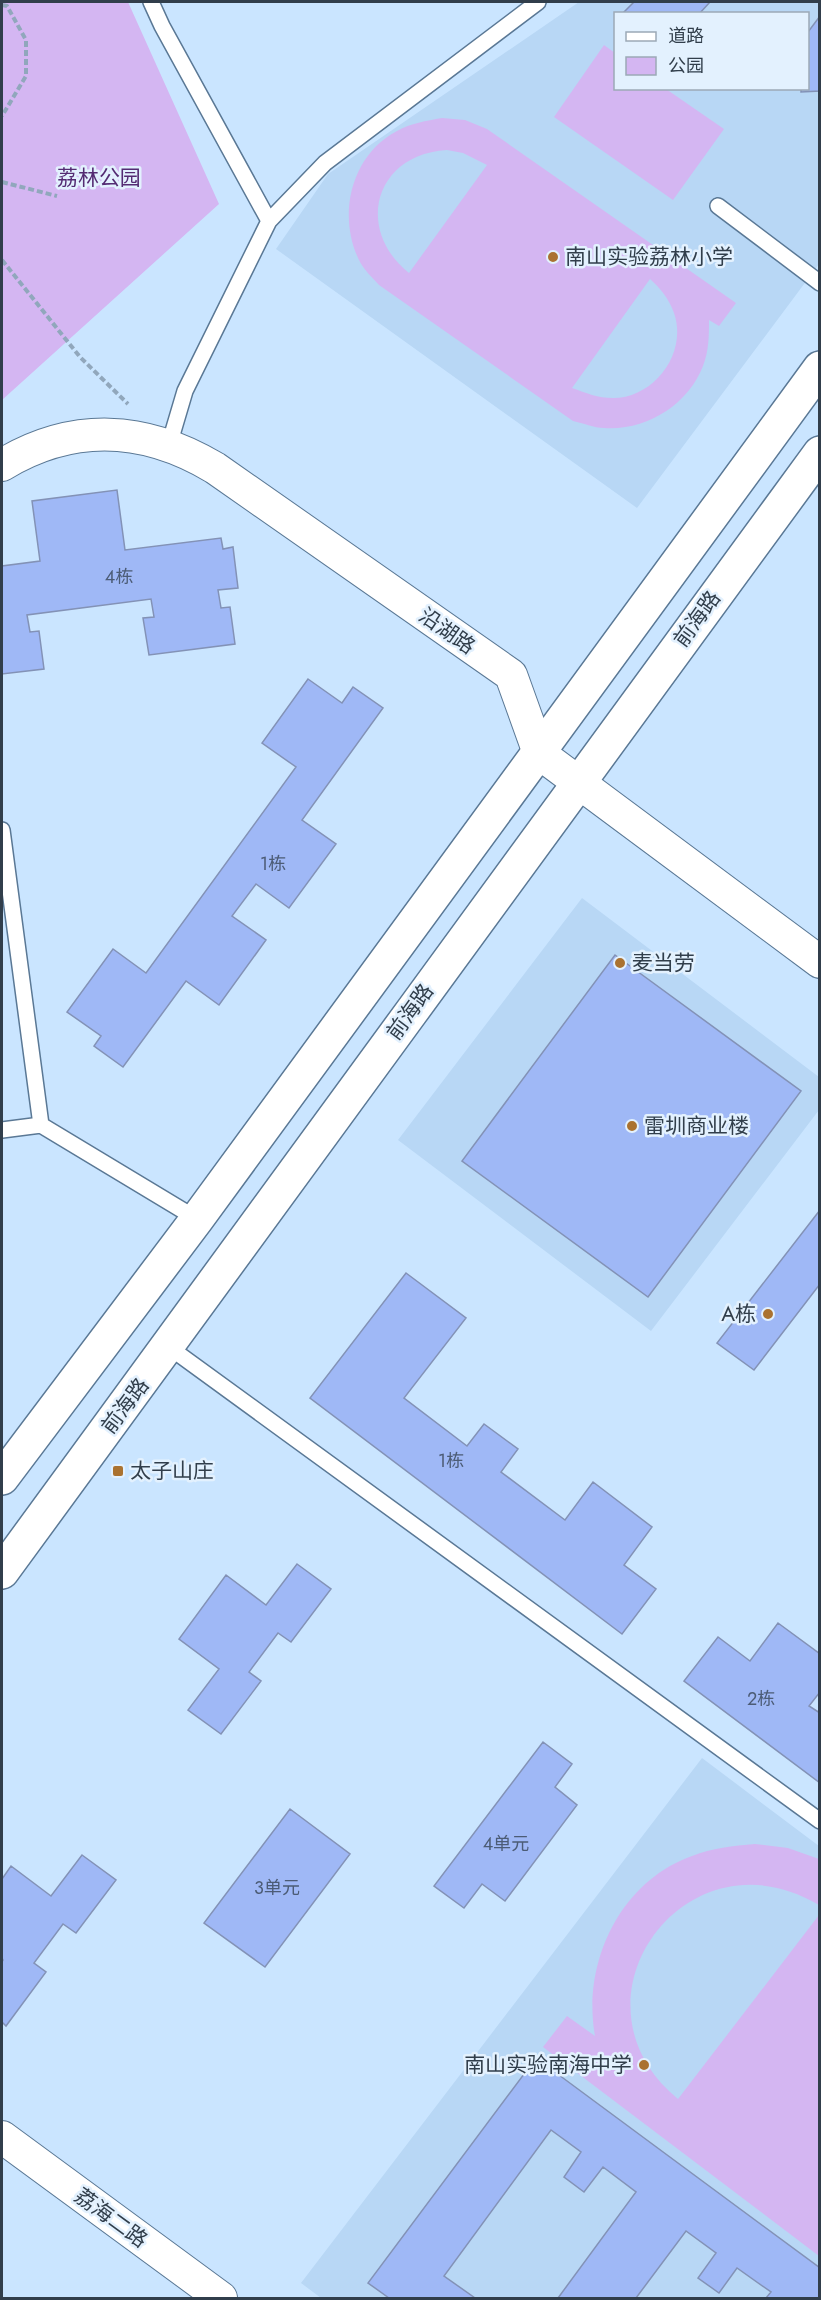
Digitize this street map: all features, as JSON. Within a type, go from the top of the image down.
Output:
[{"type":"street","points":[[6,1463],[196,1219],[819,368]]},
{"type":"street","name":"沿湖路","points":[[2,465],[42,445],[92,434],[127,435],[169,445],[193,454],[511,675],[539,753]]},
{"type":"street","name":"前海路","points":[[2,1572],[169,1347],[576,782],[819,453]]},
{"type":"street","points":[[539,753],[819,962]]},
{"type":"street","name":"荔海二路","points":[[2,2137],[221,2298]]},
{"type":"lane","points":[[151,2],[269,221]]},
{"type":"lane","points":[[169,445],[185,392],[269,221],[325,163],[538,2]]},
{"type":"lane","points":[[718,206],[819,283]]},
{"type":"lane","points":[[2,830],[41,1125]]},
{"type":"lane","points":[[2,1130],[41,1125],[196,1219]]},
{"type":"lane","points":[[169,1347],[819,1821]]},
{"type":"path","points":[[2,5],[7,6],[26,40],[26,76],[2,116]]},
{"type":"path","points":[[2,182],[57,196]]},
{"type":"path","points":[[2,260],[80,357]]},
{"type":"shaded area","name":"南山实验荔林小学","points":[[579,2],[819,2],[819,264],[637,508],[276,249],[328,174]]},
{"type":"shaded area","name":"雷圳商业楼","points":[[582,898],[819,1077],[819,1110],[651,1331],[398,1140]]},
{"type":"shaded area","name":"南山实验南海中学","points":[[702,1758],[819,1846],[819,2298],[321,2298],[301,2283]]},
{"type":"green space","name":"荔林公园","points":[[2,2],[128,2],[219,204],[2,400]]},
{"type":"green space","points":[[604,45],[614,52],[614,90],[667,90],[724,129],[673,200],[554,117]]},
{"type":"green space","points":[[442,118],[465,120],[487,129],[736,303],[719,326],[709,320],[708,349],[703,366],[687,393],[676,404],[650,420],[620,428],[600,428],[573,421],[379,285],[365,270],[352,243],[349,224],[349,206],[359,170],[381,142],[397,131],[413,124]],"holes":[[[447,150],[463,153],[487,165],[409,273],[392,255],[382,236],[378,216],[380,196],[389,179],[403,165],[422,155]],[[650,279],[670,303],[677,328],[672,357],[664,370],[654,382],[628,396],[602,397],[572,388]]]},
{"type":"green space","points":[[755,1844],[788,1848],[819,1859],[819,1905],[770,1886],[724,1888],[684,1906],[654,1936],[635,1974],[631,2017],[644,2060],[678,2099],[819,1915],[819,2256],[543,2047],[567,2016],[595,2036],[592,2009],[594,1981],[601,1954],[611,1929],[626,1905],[644,1885],[666,1868],[700,1853]]},
{"type":"building","points":[[634,2],[710,2],[701,12],[624,12]]},
{"type":"building","points":[[820,16],[820,91],[801,92],[801,90],[809,90],[809,31]]},
{"type":"building","points":[[117,490],[125,550],[221,538],[223,549],[233,547],[238,588],[218,590],[221,608],[230,607],[235,644],[149,655],[143,618],[154,617],[151,599],[27,615],[30,632],[39,631],[44,669],[2,674],[2,566],[40,561],[32,501]]},
{"type":"building","points":[[308,679],[342,703],[353,687],[383,708],[302,820],[336,844],[289,908],[256,884],[232,916],[266,940],[219,1005],[186,981],[123,1067],[94,1046],[101,1036],[67,1012],[113,949],[146,973],[296,767],[262,743]]},
{"type":"building","name":"雷圳商业楼","points":[[615,955],[801,1091],[648,1297],[462,1161]]},
{"type":"building","name":"A栋","points":[[820,1210],[820,1284],[754,1370],[717,1343]]},
{"type":"building","points":[[406,1273],[466,1318],[404,1398],[467,1446],[484,1424],[518,1449],[501,1472],[565,1520],[593,1482],[652,1527],[624,1565],[656,1589],[622,1634],[310,1398]]},
{"type":"building","points":[[297,1564],[331,1589],[291,1642],[278,1633],[249,1672],[261,1681],[221,1734],[188,1710],[219,1669],[179,1639],[226,1575],[266,1605]]},
{"type":"building","points":[[778,1623],[820,1654],[820,1692],[809,1706],[820,1713],[820,1783],[684,1681],[718,1637],[750,1661]]},
{"type":"building","points":[[543,1742],[572,1764],[555,1787],[577,1805],[505,1901],[482,1884],[464,1908],[434,1886]]},
{"type":"building","points":[[290,1809],[350,1854],[265,1967],[204,1923]]},
{"type":"building","points":[[82,1855],[116,1880],[76,1933],[63,1924],[34,1963],[46,1972],[6,2026],[2,2022],[2,1879],[11,1866],[51,1896]]},
{"type":"building","points":[[536,2058],[820,2268],[820,2298],[766,2298],[771,2292],[737,2268],[719,2293],[698,2278],[716,2253],[686,2231],[636,2298],[558,2298],[636,2192],[603,2167],[584,2192],[564,2177],[581,2152],[551,2130],[444,2276],[475,2298],[389,2298],[368,2283]]},
{"type":"place","name":"南山实验荔林小学","points":[[553,257]]},
{"type":"place","name":"麦当劳","points":[[620,963]]},
{"type":"place","name":"雷圳商业楼","points":[[632,1126]]},
{"type":"place","name":"A栋","points":[[768,1314]]},
{"type":"place","name":"太子山庄","points":[[118,1471]]},
{"type":"place","name":"南山实验南海中学","points":[[644,2065]]}]
